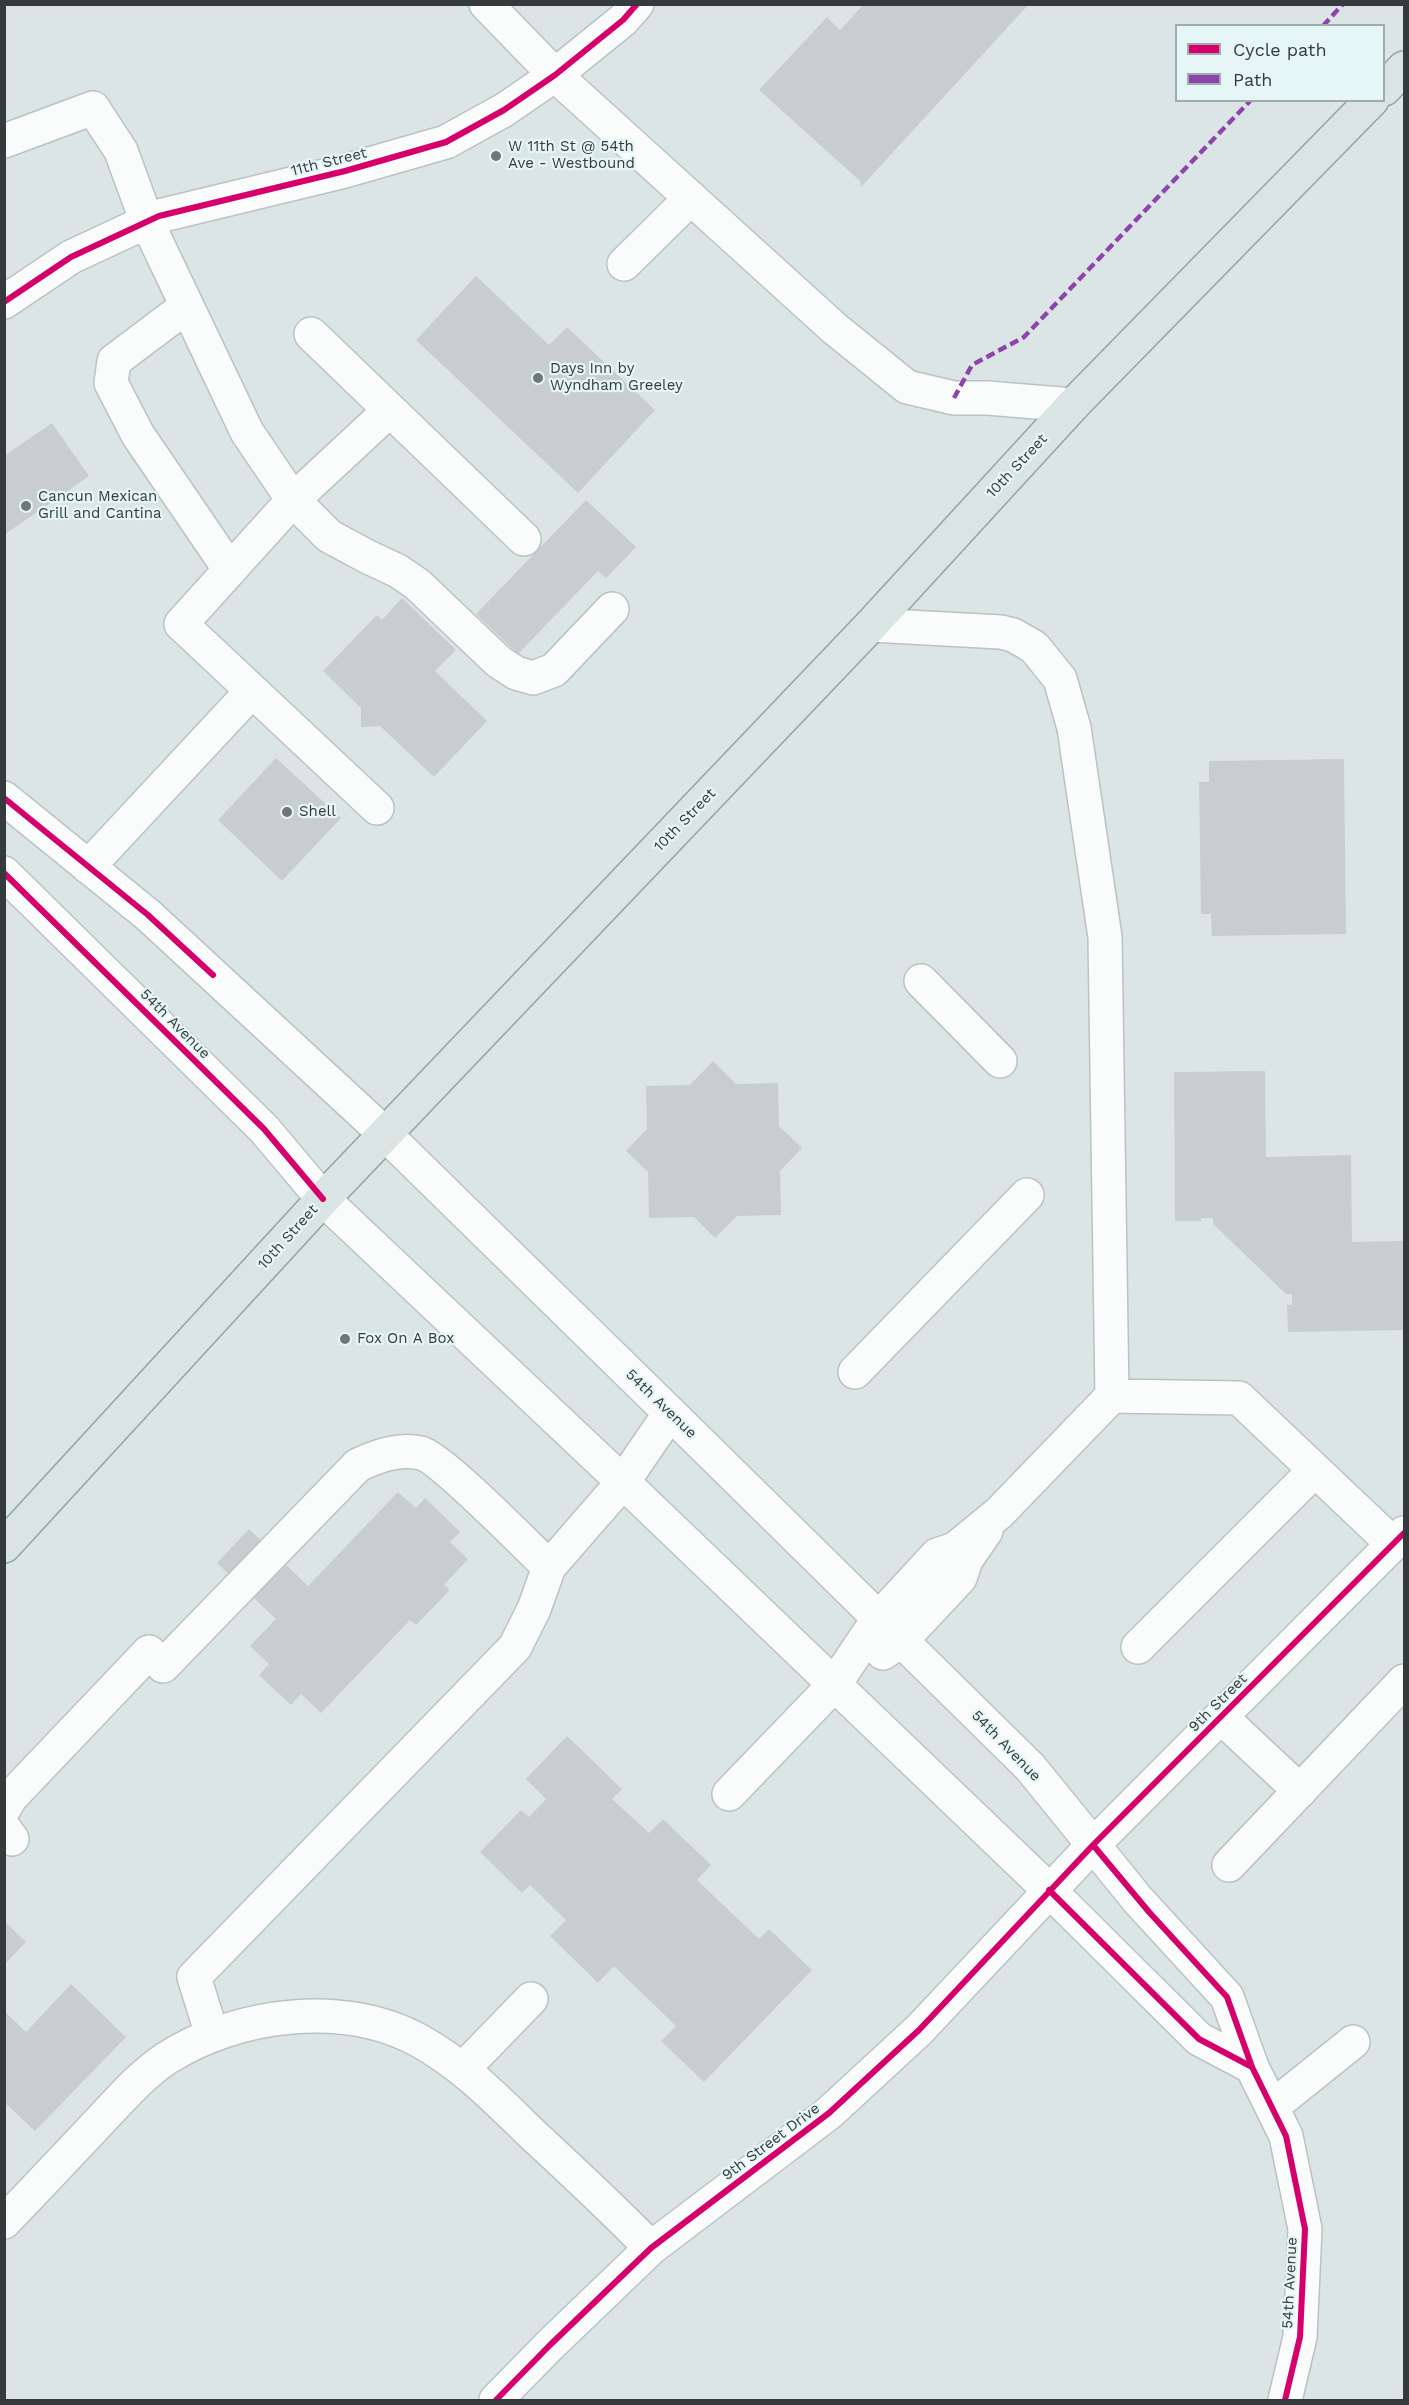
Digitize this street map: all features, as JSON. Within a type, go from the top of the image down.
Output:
[{"type":"main road","points":[[1385,87],[1404,68]]},
{"type":"main road","name":"10th Street","points":[[4,1546],[323,1199],[871,625],[1073,405],[1370,102]]},
{"type":"street","points":[[486,4],[555,75],[834,328],[907,387],[954,398],[987,398],[1073,405]]},
{"type":"street","name":"11th Street","points":[[4,302],[71,257],[167,214],[345,171],[446,142],[504,110],[555,75],[623,20],[637,4]]},
{"type":"street","points":[[4,141],[93,108],[121,151],[147,222],[247,432],[293,500],[329,536],[398,571],[417,584],[499,662],[516,673],[532,678],[554,670],[612,609]]},
{"type":"street","points":[[624,264],[691,198]]},
{"type":"street","points":[[187,306],[114,361],[111,383],[138,435],[230,570]]},
{"type":"street","points":[[311,334],[524,539]]},
{"type":"street","points":[[377,808],[181,624],[293,500],[390,410]]},
{"type":"street","points":[[729,1794],[834,1685],[879,1617],[937,1555],[955,1549],[999,1513],[1112,1396],[1105,937],[1074,728],[1060,679],[1034,647],[1013,635],[1001,632],[871,625]]},
{"type":"street","points":[[88,867],[252,691]]},
{"type":"street","name":"54th Avenue","points":[[4,798],[148,915],[384,1134],[879,1617],[1030,1767],[1149,1912],[1227,1997],[1252,2067],[1286,2136],[1305,2229],[1300,2337],[1285,2400]]},
{"type":"street","name":"54th Avenue","points":[[4,873],[264,1129],[323,1199],[623,1482],[1049,1890],[1199,2039],[1252,2067]]},
{"type":"street","points":[[921,981],[1000,1061]]},
{"type":"street","points":[[855,1372],[1027,1196]]},
{"type":"street","points":[[1112,1396],[1239,1398],[1315,1470],[1399,1538]]},
{"type":"street","points":[[212,2035],[194,1977],[515,1647],[534,1609],[549,1567],[623,1482],[670,1413]]},
{"type":"street","points":[[7,1825],[11,1797],[358,1465],[382,1454],[405,1451],[423,1453],[445,1469],[549,1567]]},
{"type":"street","points":[[1138,1647],[1315,1470]]},
{"type":"street","points":[[834,1685],[901,1641],[960,1578],[966,1560],[999,1513]]},
{"type":"street","name":"9th Street","points":[[1049,1890],[1399,1538]]},
{"type":"street","points":[[1229,1865],[1404,1681]]},
{"type":"street","points":[[1221,1717],[1300,1791]]},
{"type":"street","name":"9th Street Drive","points":[[496,2400],[550,2344],[651,2248],[829,2113],[919,2030],[1049,1890]]},
{"type":"street","points":[[463,2068],[531,1999]]},
{"type":"street","points":[[4,2222],[127,2092],[166,2059],[212,2035],[269,2018],[312,2017],[366,2021],[417,2039],[463,2068],[613,2209],[651,2248]]},
{"type":"street","points":[[1272,2107],[1353,2042]]},
{"type":"building","points":[[864,4],[1029,4],[861,187],[860,181],[759,90],[827,17],[840,30]]},
{"type":"building","name":"Days Inn by Wyndham Greeley","points":[[476,276],[549,345],[567,327],[655,410],[578,493],[416,340]]},
{"type":"building","name":"Cancun Mexican Grill and Cantina","points":[[52,423],[89,476],[4,535],[4,456]]},
{"type":"building","points":[[586,500],[636,547],[606,578],[598,571],[518,654],[476,614]]},
{"type":"building","points":[[402,598],[456,650],[435,671],[487,721],[434,777],[380,726],[361,727],[361,708],[323,671],[377,615],[382,620]]},
{"type":"building","points":[[276,758],[341,818],[282,881],[218,820]]},
{"type":"building","points":[[1344,759],[1346,934],[1212,936],[1211,914],[1201,914],[1199,782],[1209,782],[1209,761]]},
{"type":"building","points":[[713,1061],[736,1084],[778,1083],[779,1126],[802,1148],[780,1171],[781,1215],[737,1216],[715,1238],[694,1217],[649,1218],[648,1172],[626,1151],[647,1129],[646,1086],[690,1085]]},
{"type":"building","points":[[1265,1071],[1266,1157],[1351,1155],[1352,1242],[1404,1241],[1404,1330],[1288,1332],[1287,1305],[1292,1305],[1292,1294],[1286,1294],[1213,1224],[1213,1218],[1201,1218],[1201,1221],[1175,1221],[1174,1072]]},
{"type":"building","points":[[398,1492],[416,1508],[425,1498],[460,1532],[450,1542],[468,1559],[444,1585],[450,1590],[416,1625],[410,1620],[321,1713],[301,1694],[291,1705],[259,1675],[269,1664],[250,1646],[276,1619],[217,1563],[249,1529],[308,1586]]},
{"type":"building","points":[[567,1736],[622,1789],[612,1799],[649,1833],[663,1819],[711,1865],[697,1880],[759,1939],[769,1929],[812,1970],[704,2082],[661,2041],[676,2026],[614,1966],[598,1983],[550,1936],[566,1920],[530,1885],[522,1893],[480,1852],[521,1810],[529,1817],[546,1799],[526,1779]]},
{"type":"building","points":[[4,1921],[26,1942],[4,1965]]},
{"type":"building","points":[[71,1984],[126,2037],[35,2131],[4,2102],[4,2011],[26,2032]]},
{"type":"marked path","points":[[1325,24],[1343,4]]},
{"type":"marked path","points":[[954,398],[972,365],[1024,337],[1249,102]]},
{"type":"cycle path","points":[[4,302],[71,257],[159,216],[345,171],[446,142],[504,110],[555,75],[623,20],[637,4]]},
{"type":"cycle path","points":[[4,798],[148,915],[213,975]]},
{"type":"cycle path","points":[[4,873],[264,1129],[323,1199]]},
{"type":"cycle path","points":[[496,2400],[651,2248],[829,2113],[919,2030],[1093,1845],[1404,1533]]},
{"type":"cycle path","points":[[1093,1845],[1149,1912],[1227,1997],[1252,2067],[1286,2136],[1305,2229],[1300,2337],[1285,2400]]},
{"type":"cycle path","points":[[1049,1890],[1199,2039],[1252,2067]]},
{"type":"place","name":"W 11th St @ 54th Ave - Westbound","points":[[496,156]]},
{"type":"place","name":"Days Inn by Wyndham Greeley","points":[[538,378]]},
{"type":"place","name":"Cancun Mexican Grill and Cantina","points":[[26,506]]},
{"type":"place","name":"Shell","points":[[287,812]]},
{"type":"place","name":"Fox On A Box","points":[[345,1339]]}]
